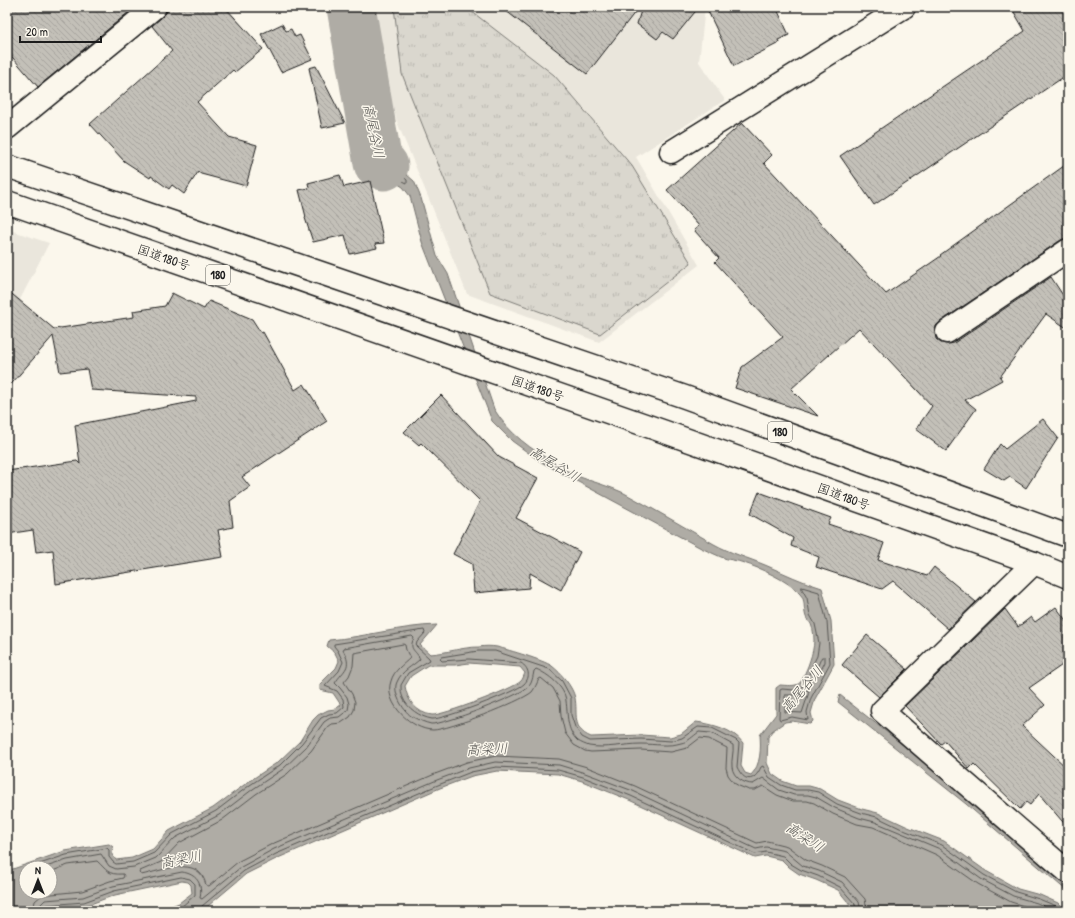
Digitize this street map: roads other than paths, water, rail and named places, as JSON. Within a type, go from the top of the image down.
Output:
[{"type":"main road","points":[[8,125],[155,7]]},
{"type":"main road","points":[[671,152],[904,7]]},
{"type":"main road","name":"180","points":[[7,166],[685,397],[1068,536]]},
{"type":"main road","name":"国道180号","points":[[7,202],[1034,563],[1068,577]]},
{"type":"main road","points":[[947,332],[1068,250]]},
{"type":"main road","points":[[1034,563],[882,711],[1068,872]]},
{"type":"water","name":"高梁川","points":[[378,97],[384,150],[390,160],[414,181],[421,198],[437,256],[448,274],[494,409],[506,426],[521,440],[529,447],[574,475],[624,493],[726,550],[822,588],[831,621],[834,664],[815,699],[811,713],[813,721],[810,724],[792,721],[785,722],[772,731],[768,737],[767,763],[772,774],[782,781],[796,786],[809,786],[820,789],[838,800],[878,813],[944,841],[986,871],[1018,889],[1040,895],[1058,903],[1067,911],[852,911],[852,907],[838,890],[799,874],[782,860],[766,856],[755,858],[629,800],[582,781],[558,774],[497,771],[472,776],[440,788],[278,858],[246,874],[202,911],[159,911],[179,903],[192,893],[191,885],[188,882],[182,881],[115,895],[85,906],[29,909],[26,911],[7,911],[7,871],[18,867],[18,900],[58,900],[58,860],[39,860],[65,851],[109,844],[113,847],[112,855],[116,860],[132,858],[153,849],[169,831],[213,808],[278,762],[300,741],[313,720],[318,715],[328,710],[335,709],[341,705],[333,693],[320,690],[320,684],[336,668],[339,661],[335,653],[327,646],[329,640],[356,637],[410,627],[437,625],[420,645],[430,654],[467,648],[493,646],[526,655],[552,666],[563,676],[572,689],[576,704],[578,725],[580,730],[591,737],[641,735],[670,737],[681,734],[696,722],[709,724],[722,728],[739,738],[743,743],[741,766],[745,773],[751,775],[759,761],[760,735],[776,714],[776,688],[780,685],[797,685],[802,680],[813,651],[814,635],[811,624],[805,614],[802,596],[795,589],[782,580],[758,568],[724,558],[701,548],[541,462],[512,441],[492,421],[422,242],[410,196],[403,187],[390,179],[373,172],[361,105]],"holes":[[[469,663],[520,667],[525,673],[521,681],[516,685],[477,701],[449,711],[432,715],[421,712],[413,705],[410,701],[405,686],[411,676],[428,665],[455,665]]]},
{"type":"water","points":[[840,695],[962,792],[1068,883],[1068,892],[966,804],[838,702]]},
{"type":"waterway","name":"高尾谷川","points":[[351,7],[378,163],[384,166]]}]
